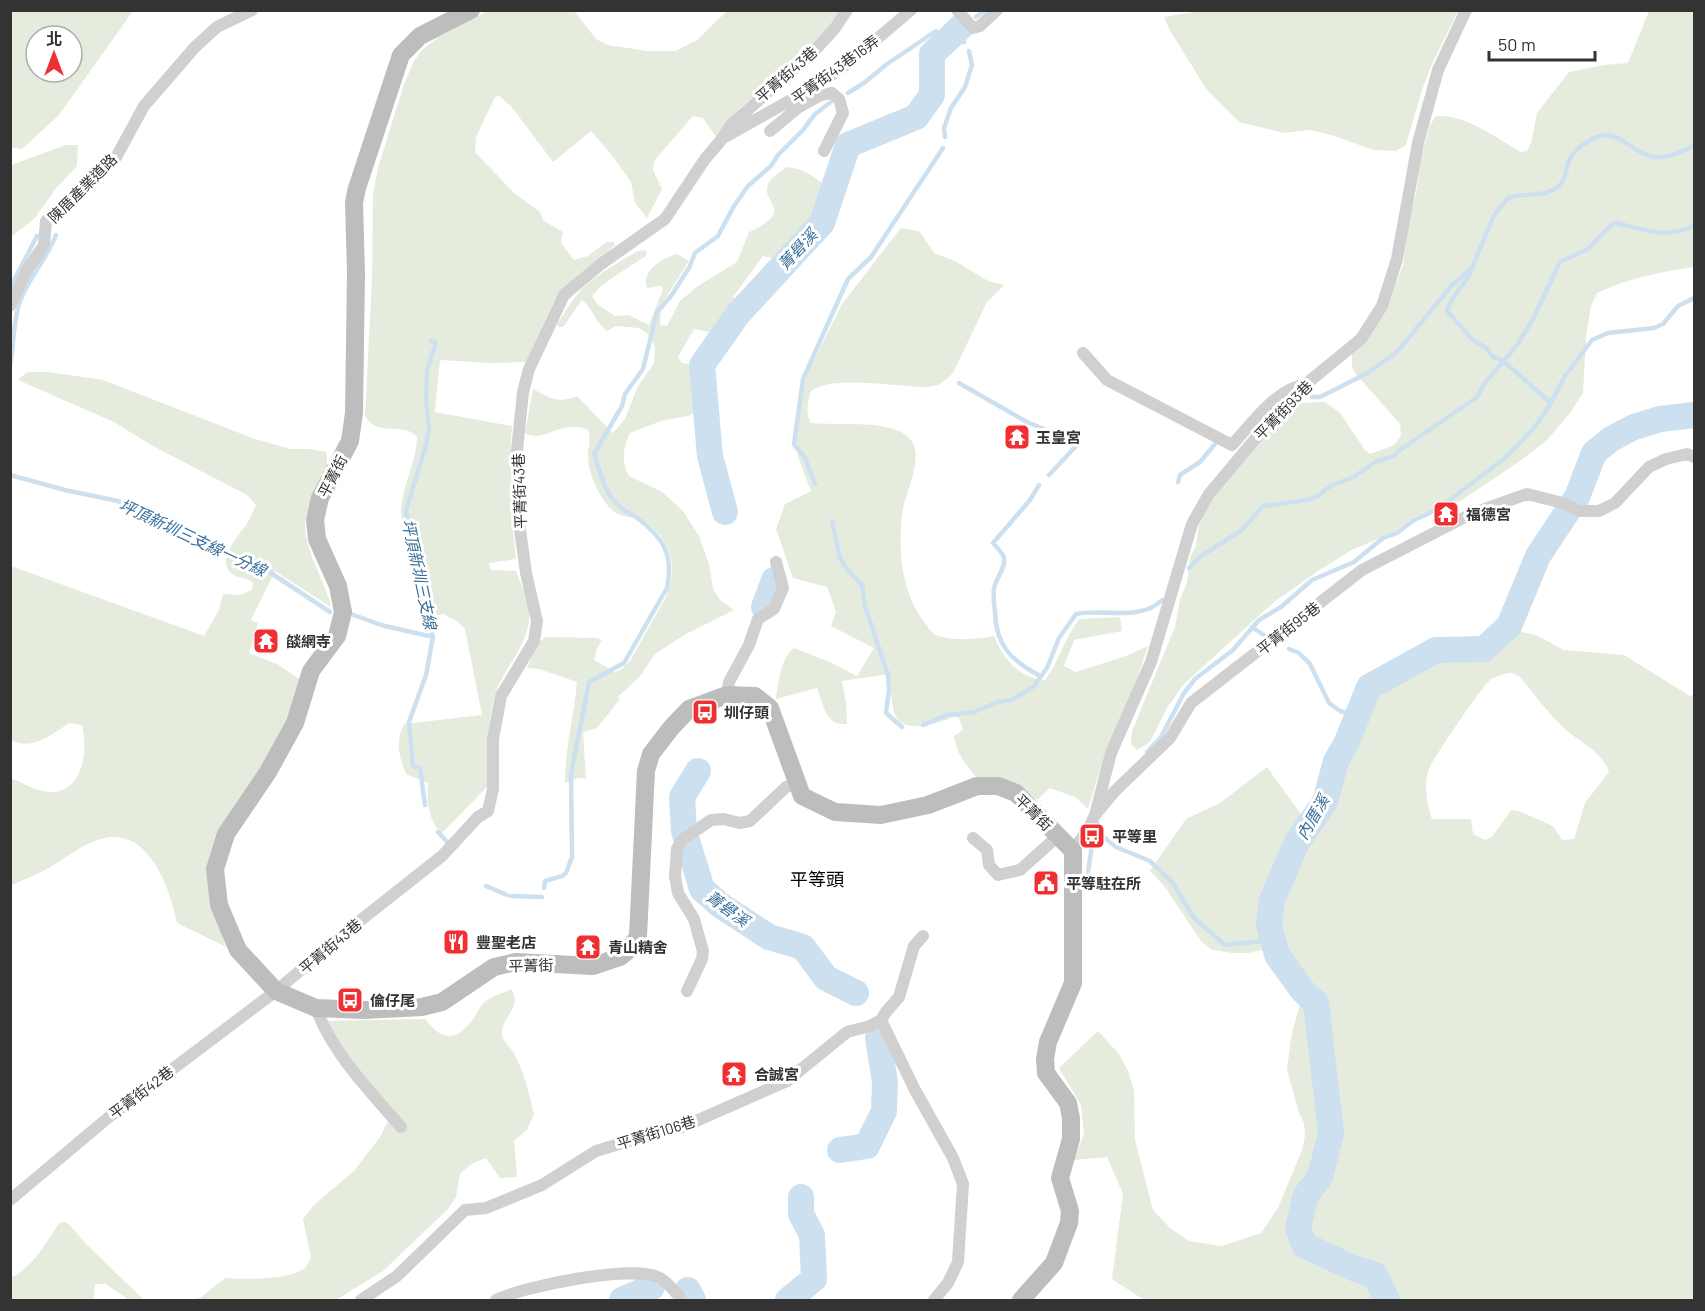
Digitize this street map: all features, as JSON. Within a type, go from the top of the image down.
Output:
[{"type":"street","name":"陳厝產業道路","points":[[10,306],[27,270],[44,246],[46,221],[114,161],[144,106],[195,47],[217,27],[252,10]]},
{"type":"street","name":"平菁街","points":[[471,10],[420,36],[401,55],[357,188],[354,202],[356,273],[354,413],[350,441],[320,498],[315,520],[317,539],[338,586],[343,612],[337,636],[311,671],[295,723],[268,772],[226,834],[215,868],[219,905],[238,950],[276,991],[316,1008],[364,1010],[422,1007],[442,1002],[494,967],[516,962],[592,966],[620,957],[630,949],[638,936],[646,771],[651,754],[689,709],[727,695],[755,696],[770,708],[802,796],[835,812],[881,815],[928,805],[976,786],[998,786],[1016,793],[1073,851]]},
{"type":"street","name":"平菁街43巷","points":[[276,991],[345,932],[442,856],[478,818],[488,811],[493,789],[493,739],[501,696],[534,641],[537,621],[524,563],[519,522],[516,460],[523,392],[529,369],[564,295],[601,264],[664,219],[731,125],[817,48],[847,10]]},
{"type":"street","name":"平菁街43巷16弄","points":[[722,139],[795,104],[851,61],[911,10]]},
{"type":"street","points":[[957,10],[973,28],[980,26],[997,10]]},
{"type":"street","name":"平菁街93巷","points":[[1095,815],[1111,753],[1151,662],[1192,524],[1209,494],[1276,414],[1297,396],[1306,384],[1361,339],[1382,306],[1397,259],[1418,143],[1438,70],[1466,10]]},
{"type":"street","points":[[770,131],[795,104],[832,93],[839,99],[843,113],[824,151]]},
{"type":"street","points":[[1083,353],[1107,380],[1232,445],[1280,396],[1293,387],[1306,384]]},
{"type":"street","name":"平菁街95巷","points":[[1073,851],[1095,815],[1114,791],[1170,738],[1191,704],[1362,570],[1471,514],[1527,494],[1563,503],[1579,511],[1599,511],[1615,503],[1649,467],[1666,459],[1687,454],[1695,457]]},
{"type":"street","points":[[727,695],[729,682],[749,645],[758,619],[774,609],[783,588],[776,562]]},
{"type":"street","points":[[687,991],[702,959],[703,951],[694,919],[678,892],[675,876],[677,849],[682,840],[711,820],[724,819],[739,823],[750,821],[786,787],[798,783]]},
{"type":"street","points":[[973,838],[987,850],[989,865],[998,875],[1020,870],[1058,836]]},
{"type":"street","points":[[1021,1300],[1054,1263],[1069,1223],[1070,1210],[1060,1179],[1071,1139],[1071,1118],[1068,1103],[1046,1073],[1045,1059],[1048,1042],[1073,983],[1073,851]]},
{"type":"street","points":[[923,936],[914,946],[899,998],[881,1020],[915,1090],[953,1158],[963,1184],[958,1262],[948,1283],[934,1300]]},
{"type":"street","name":"平菁街42巷","points":[[10,1200],[109,1117],[276,991]]},
{"type":"street","points":[[316,1008],[322,1026],[356,1074],[400,1127]]},
{"type":"street","name":"平菁街106巷","points":[[361,1300],[397,1276],[465,1210],[486,1208],[542,1185],[596,1151],[668,1129],[680,1128],[787,1081],[847,1032],[870,1026],[881,1020]]},
{"type":"street","points":[[496,1300],[507,1295],[560,1283],[639,1273],[660,1278],[679,1296]]},
{"type":"shaded area","points":[[10,11],[133,11],[84,80],[84,24],[24,24],[24,84],[81,84],[59,115],[22,149],[11,147]]},
{"type":"shaded area","points":[[487,11],[574,11],[596,39],[607,45],[648,51],[675,51],[697,40],[727,11],[840,11],[820,38],[739,109],[717,138],[703,118],[693,116],[654,161],[653,170],[662,189],[647,218],[635,203],[631,182],[591,131],[553,162],[511,106],[498,95],[494,99],[476,137],[475,152],[514,193],[540,212],[544,221],[563,232],[561,243],[574,260],[588,256],[606,242],[613,242],[615,245],[555,299],[526,362],[440,360],[435,412],[512,426],[511,492],[516,559],[489,563],[491,570],[516,571],[527,601],[529,617],[523,641],[499,684],[492,705],[487,787],[442,833],[434,824],[429,810],[428,783],[406,774],[399,749],[401,730],[404,724],[482,715],[465,629],[457,621],[443,614],[436,616],[431,599],[423,601],[403,527],[402,500],[415,454],[417,436],[406,430],[377,427],[365,416],[372,280],[373,194],[378,168],[404,84],[414,61],[422,50],[439,37]]},
{"type":"shaded area","points":[[1199,11],[1458,11],[1432,64],[1406,145],[1396,151],[1374,150],[1310,130],[1284,133],[1239,122],[1207,90],[1164,17]]},
{"type":"shaded area","points":[[1649,11],[1694,11],[1694,267],[1657,273],[1597,293],[1591,306],[1586,337],[1583,393],[1570,413],[1547,440],[1462,500],[1414,517],[1394,532],[1352,550],[1274,602],[1184,684],[1167,708],[1150,742],[1137,750],[1131,744],[1132,731],[1175,627],[1201,518],[1223,484],[1278,420],[1298,403],[1325,402],[1340,413],[1370,454],[1394,445],[1401,436],[1400,424],[1355,373],[1352,367],[1352,353],[1386,308],[1403,265],[1421,158],[1430,125],[1436,116],[1447,116],[1469,123],[1491,133],[1521,152],[1527,151],[1532,140],[1537,113],[1569,72],[1628,63]]},
{"type":"shaded area","points":[[66,145],[78,145],[77,166],[56,188],[35,218],[11,237],[11,167]]},
{"type":"shaded area","points":[[786,167],[803,171],[826,186],[823,207],[818,217],[806,235],[784,259],[763,256],[733,297],[742,301],[743,305],[721,334],[694,329],[678,357],[682,363],[690,364],[692,370],[695,408],[693,413],[661,421],[630,433],[624,449],[625,466],[629,476],[662,492],[683,511],[699,536],[709,564],[713,589],[720,600],[734,610],[686,634],[655,654],[641,675],[618,697],[620,699],[597,728],[583,732],[586,779],[578,778],[565,783],[566,758],[577,682],[539,669],[527,668],[537,643],[546,637],[597,638],[602,640],[594,660],[615,672],[622,669],[630,661],[666,597],[672,570],[669,552],[661,536],[644,522],[617,513],[609,507],[601,495],[589,467],[588,430],[570,427],[532,436],[525,433],[533,389],[559,400],[577,396],[613,433],[625,419],[637,388],[654,363],[655,347],[648,334],[639,328],[616,326],[607,331],[582,300],[563,327],[557,324],[575,297],[588,283],[623,259],[645,250],[646,256],[601,286],[592,296],[597,304],[615,316],[629,315],[649,325],[663,289],[661,286],[647,288],[647,276],[654,266],[677,254],[689,261],[661,305],[660,325],[667,326],[680,301],[698,286],[737,262],[749,232],[771,218],[774,207],[768,196],[768,184]]},
{"type":"shaded area","points":[[901,228],[919,231],[934,253],[955,261],[988,281],[1004,285],[987,302],[953,373],[942,383],[927,387],[858,382],[819,386],[811,391],[808,407],[809,420],[811,423],[821,424],[860,424],[885,427],[906,435],[912,442],[916,461],[903,509],[901,554],[911,599],[934,634],[955,639],[994,636],[1002,653],[1013,666],[1027,675],[1045,680],[1079,619],[1120,617],[1122,631],[1074,640],[1064,666],[1076,672],[1126,656],[1148,646],[1126,712],[1106,750],[1088,809],[1075,797],[1050,788],[1037,800],[1017,784],[980,781],[967,766],[957,749],[954,736],[963,730],[959,718],[954,717],[924,726],[901,722],[896,717],[893,708],[889,674],[842,681],[847,724],[834,722],[830,718],[817,688],[776,699],[783,665],[794,648],[857,676],[874,648],[831,626],[836,611],[827,587],[793,578],[776,529],[785,504],[811,491],[798,457],[796,440],[807,374],[842,304]]},
{"type":"shaded area","points":[[27,372],[49,372],[103,380],[255,439],[291,449],[326,452],[326,472],[309,508],[305,527],[309,548],[331,607],[275,571],[251,620],[258,623],[249,653],[277,664],[301,680],[281,736],[246,791],[209,895],[226,947],[177,923],[169,894],[155,864],[134,842],[120,837],[105,838],[91,843],[47,869],[11,886],[11,778],[41,791],[62,790],[71,785],[77,777],[84,757],[84,735],[82,725],[69,723],[34,743],[26,744],[11,740],[11,566],[204,636],[219,610],[223,594],[240,595],[252,590],[253,583],[229,571],[226,559],[231,546],[248,522],[256,505],[247,495],[151,445],[114,422],[18,380]]},
{"type":"shaded area","points":[[1521,632],[1536,635],[1564,650],[1624,655],[1690,696],[1694,695],[1694,1300],[1144,1300],[1112,1279],[1123,1194],[1107,1157],[1074,1160],[1084,1134],[1081,1105],[1059,1068],[1098,1031],[1119,1054],[1134,1090],[1135,1140],[1153,1210],[1170,1228],[1189,1241],[1222,1246],[1261,1233],[1278,1208],[1302,1150],[1305,1136],[1304,1123],[1298,1110],[1287,1069],[1292,1032],[1307,981],[1301,966],[1288,954],[1263,950],[1232,953],[1212,950],[1201,941],[1165,887],[1150,871],[1186,819],[1220,803],[1267,767],[1314,832],[1372,697],[1399,677],[1436,657],[1489,652],[1509,636]],"holes":[[[1509,673],[1520,677],[1560,724],[1602,759],[1609,772],[1585,803],[1574,839],[1562,840],[1553,826],[1519,811],[1511,810],[1492,837],[1485,840],[1473,834],[1471,819],[1432,819],[1427,801],[1426,781],[1429,769],[1439,752],[1490,680]]]},
{"type":"shaded area","points":[[511,989],[515,1000],[514,1006],[503,1026],[502,1035],[520,1066],[534,1114],[527,1130],[514,1141],[517,1177],[500,1178],[486,1158],[473,1163],[460,1174],[456,1197],[448,1209],[383,1271],[336,1300],[190,1300],[200,1298],[225,1278],[279,1277],[299,1272],[306,1267],[311,1258],[303,1219],[315,1204],[354,1171],[380,1137],[388,1121],[324,1021],[425,1019],[436,1031],[452,1036],[471,1022],[485,1002]]},
{"type":"shaded area","points":[[65,1222],[144,1300],[129,1300],[106,1284],[95,1284],[94,1300],[11,1300],[11,1278],[32,1262],[59,1223]]},
{"type":"waterway","name":"菁礐溪","points":[[976,17],[985,10]]},
{"type":"waterway","name":"菁礐溪","points":[[951,25],[964,42]]},
{"type":"waterway","name":"菁礐溪","points":[[725,512],[710,456],[702,365],[738,314],[822,223],[848,145],[916,117],[932,95],[932,54],[961,27]]},
{"type":"waterway","points":[[848,93],[936,31]]},
{"type":"waterway","points":[[945,137],[944,128],[951,108],[965,87],[972,65],[969,51]]},
{"type":"waterway","points":[[544,888],[545,881],[566,873],[572,857],[571,774],[589,682],[624,663],[667,588],[669,576],[667,556],[660,539],[645,524],[621,508],[609,494],[594,454],[622,406],[625,394],[643,369],[657,312],[671,296],[689,268],[695,253],[718,236],[748,186],[771,166],[815,114],[831,102]]},
{"type":"waterway","points":[[1312,397],[1320,397],[1367,373],[1397,352],[1453,284],[1472,268],[1494,215],[1508,198],[1549,192],[1555,189],[1563,181],[1570,158],[1588,141],[1600,136],[1614,136],[1644,154],[1656,157],[1673,155],[1694,146]]},
{"type":"waterway","points":[[815,484],[805,458],[794,444],[803,379],[848,279],[871,257],[943,148]]},
{"type":"waterway","points":[[1189,568],[1201,556],[1242,530],[1263,506],[1308,500],[1318,496],[1332,485],[1354,477],[1375,462],[1394,456],[1476,398],[1485,383],[1517,345],[1533,319],[1560,262],[1588,249],[1611,225],[1616,223],[1665,233],[1694,226]]},
{"type":"waterway","points":[[10,366],[20,301],[56,235]]},
{"type":"waterway","points":[[11,286],[37,236]]},
{"type":"waterway","points":[[1472,268],[1447,311],[1473,340],[1487,349],[1493,357],[1502,360],[1551,403]]},
{"type":"waterway","points":[[1147,752],[1161,737],[1184,693],[1195,679],[1233,650],[1259,620],[1281,607],[1312,580],[1354,562],[1383,538],[1397,533],[1414,520],[1443,505],[1505,458],[1534,428],[1551,403],[1565,376],[1592,340],[1608,333],[1654,328],[1663,324],[1678,306],[1694,298]]},
{"type":"waterway","name":"坪頂新圳三支線","points":[[425,805],[420,768],[413,766],[409,722],[426,675],[433,637],[423,601],[423,585],[408,527],[406,510],[426,446],[429,428],[426,399],[427,370],[436,343],[431,341]]},
{"type":"waterway","points":[[959,383],[1025,421],[1078,444],[1049,475]]},
{"type":"waterway","name":"內厝溪","points":[[1387,1300],[1375,1275],[1353,1268],[1304,1245],[1298,1227],[1306,1195],[1320,1177],[1331,1133],[1316,1003],[1303,991],[1277,955],[1269,925],[1272,900],[1297,842],[1325,802],[1336,761],[1346,744],[1369,687],[1436,650],[1484,649],[1509,626],[1538,556],[1577,497],[1594,453],[1611,439],[1634,427],[1660,419],[1694,415]]},
{"type":"waterway","points":[[1178,482],[1180,475],[1200,462],[1215,444]]},
{"type":"waterway","name":"坪頂新圳三支線一分線","points":[[10,475],[118,501],[159,520],[174,530],[268,571],[330,612]]},
{"type":"waterway","points":[[1039,485],[1030,500],[993,543],[1004,558],[994,592],[998,634],[1013,658],[1040,676]]},
{"type":"waterway","points":[[832,521],[840,558],[862,585],[865,606],[888,675],[886,713],[902,727]]},
{"type":"waterway","name":"菁礐溪","points":[[764,607],[774,580]]},
{"type":"waterway","points":[[923,725],[947,715],[974,712],[998,702],[1012,700],[1034,686],[1047,668],[1059,638],[1076,614],[1132,613],[1153,607],[1162,600]]},
{"type":"waterway","name":"坪頂新圳三支線一分線","points":[[351,614],[381,625],[433,637]]},
{"type":"waterway","points":[[1252,627],[1268,638]]},
{"type":"waterway","points":[[1289,649],[1299,653],[1310,664],[1329,703],[1340,711],[1358,716]]},
{"type":"waterway","name":"菁礐溪","points":[[698,771],[682,797],[684,831],[702,889],[720,905],[769,937],[803,947],[826,978],[856,993]]},
{"type":"waterway","points":[[1086,886],[1093,838],[1098,824]]},
{"type":"waterway","points":[[1096,831],[1116,847],[1150,861],[1172,882],[1194,918],[1225,945],[1272,940]]},
{"type":"waterway","name":"坪頂新圳三支線","points":[[438,832],[449,844]]},
{"type":"waterway","points":[[486,886],[507,895]]},
{"type":"waterway","points":[[511,896],[542,897]]},
{"type":"waterway","name":"菁礐溪","points":[[840,1150],[867,1146],[884,1111],[885,1082],[878,1038]]},
{"type":"waterway","name":"菁礐溪","points":[[788,1300],[814,1279],[812,1235],[801,1214],[801,1197]]},
{"type":"waterway","name":"菁礐溪","points":[[622,1300],[652,1287]]},
{"type":"waterway","name":"菁礐溪","points":[[688,1290],[693,1300]]},
{"type":"place","name":"玉皇宮","points":[[1017,437]]},
{"type":"place","name":"福德宮","points":[[1446,514]]},
{"type":"place","name":"燄網寺","points":[[266,641]]},
{"type":"place","name":"圳仔頭","points":[[705,712]]},
{"type":"place","name":"平等里","points":[[1092,836]]},
{"type":"place","name":"平等駐在所","points":[[1046,883]]},
{"type":"place","name":"豐聖老店","points":[[456,942]]},
{"type":"place","name":"青山精舍","points":[[588,947]]},
{"type":"place","name":"倫仔尾","points":[[350,1000]]},
{"type":"place","name":"合誠宮","points":[[734,1074]]},
{"type":"district","name":"平等頭","points":[[817,879]]}]
